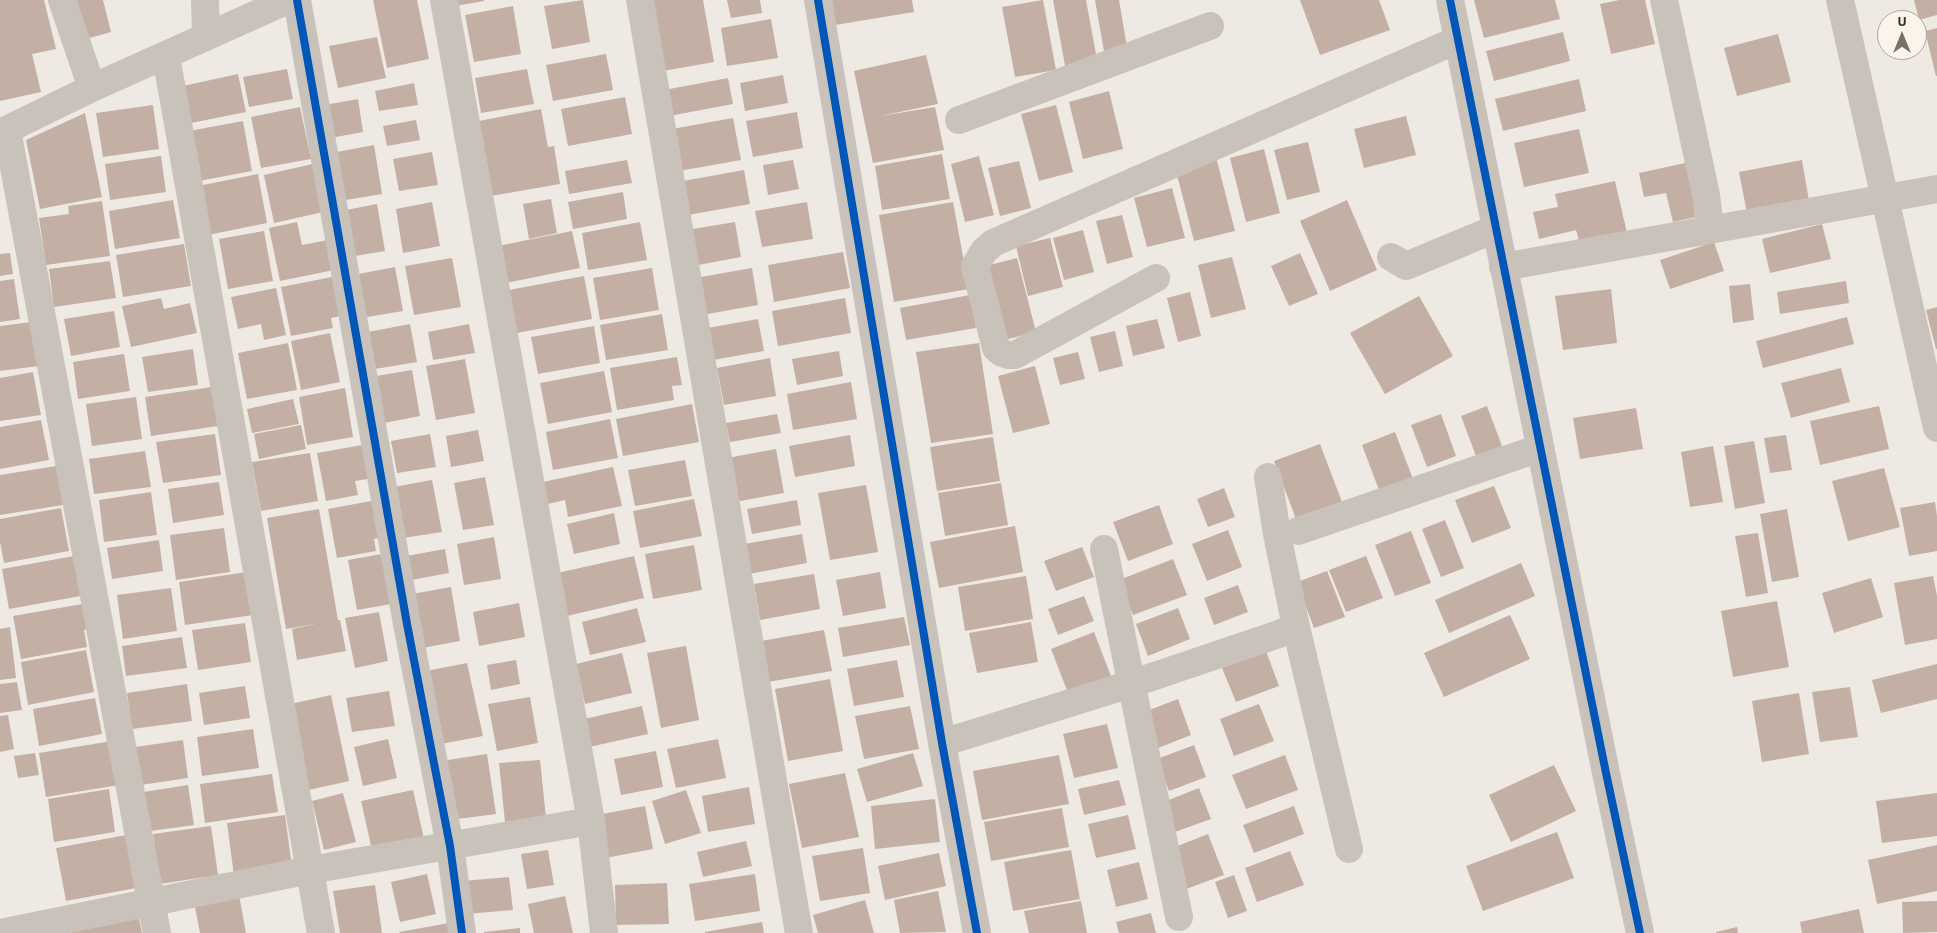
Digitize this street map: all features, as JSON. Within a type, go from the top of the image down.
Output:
[{"type":"street","points":[[62,0],[92,88]]},
{"type":"street","points":[[205,0],[206,36]]},
{"type":"street","points":[[157,933],[4,131],[92,88],[288,0]]},
{"type":"street","points":[[297,0],[407,624],[450,846],[462,933]]},
{"type":"street","points":[[444,0],[591,821],[604,933]]},
{"type":"street","points":[[640,0],[799,933]]},
{"type":"street","points":[[818,0],[942,743],[977,933]]},
{"type":"street","points":[[1450,0],[1495,229],[1640,933]]},
{"type":"street","points":[[1664,0],[1706,195],[1710,229]]},
{"type":"street","points":[[1840,0],[1937,428]]},
{"type":"street","points":[[959,120],[1210,26]]},
{"type":"street","points":[[1156,278],[1016,355],[1008,355],[996,348],[975,266],[984,251],[993,243],[1457,40]]},
{"type":"street","points":[[166,56],[321,933]]},
{"type":"street","points":[[1503,267],[1937,189]]},
{"type":"street","points":[[1391,257],[1406,266],[1495,229]]},
{"type":"street","points":[[1298,531],[1540,448]]},
{"type":"street","points":[[1268,477],[1277,534],[1296,627],[1349,849]]},
{"type":"street","points":[[1104,549],[1179,917]]},
{"type":"street","points":[[942,743],[1131,684],[1296,627]]},
{"type":"street","points":[[0,933],[310,870],[591,821]]},
{"type":"building","points":[[0,0],[44,0],[56,49],[32,54],[41,92],[0,101]]},
{"type":"building","points":[[76,0],[103,0],[111,32],[86,39]]},
{"type":"building","points":[[373,0],[417,0],[429,59],[387,68]]},
{"type":"building","points":[[453,0],[484,0],[484,1],[455,6]]},
{"type":"building","points":[[583,0],[590,42],[552,49],[544,6]]},
{"type":"building","points":[[650,0],[703,0],[714,62],[663,71]]},
{"type":"building","points":[[727,0],[760,0],[762,13],[731,18]]},
{"type":"building","points":[[831,0],[912,0],[914,12],[835,25]]},
{"type":"building","points":[[1043,0],[1056,70],[1015,77],[1002,7]]},
{"type":"building","points":[[1053,0],[1086,0],[1098,65],[1066,71]]},
{"type":"building","points":[[1095,0],[1119,0],[1128,53],[1105,57]]},
{"type":"building","points":[[1300,0],[1379,0],[1390,30],[1320,55]]},
{"type":"building","points":[[1474,0],[1555,0],[1560,19],[1484,38]]},
{"type":"building","points":[[1619,0],[1645,0],[1655,44],[1611,54],[1600,4]]},
{"type":"building","points":[[1914,0],[1937,0],[1937,15],[1927,18],[1927,10],[1916,10]]},
{"type":"building","points":[[513,6],[521,54],[474,62],[465,15]]},
{"type":"building","points":[[771,19],[778,58],[727,66],[721,28]]},
{"type":"building","points":[[1937,28],[1937,76],[1927,39],[1927,30]]},
{"type":"building","points":[[1563,32],[1570,61],[1494,81],[1486,51]]},
{"type":"building","points":[[1778,34],[1791,82],[1737,96],[1724,48]]},
{"type":"building","points":[[377,37],[386,78],[338,88],[329,46]]},
{"type":"building","points":[[606,54],[613,90],[553,101],[546,65]]},
{"type":"building","points":[[926,55],[938,104],[880,116],[935,107],[944,150],[873,163],[854,71]]},
{"type":"building","points":[[287,69],[293,99],[249,107],[243,77]]},
{"type":"building","points":[[527,69],[534,104],[481,113],[475,78]]},
{"type":"building","points":[[238,74],[246,112],[191,123],[183,86]]},
{"type":"building","points":[[783,75],[788,103],[745,111],[740,83]]},
{"type":"building","points":[[728,78],[733,104],[664,117],[659,91]]},
{"type":"building","points":[[1579,79],[1586,111],[1503,131],[1495,99]]},
{"type":"building","points":[[414,83],[418,105],[379,111],[375,91]]},
{"type":"building","points":[[1109,91],[1123,149],[1083,159],[1069,102]]},
{"type":"building","points":[[625,97],[632,134],[568,146],[561,109]]},
{"type":"building","points":[[358,99],[363,132],[325,139],[319,106]]},
{"type":"building","points":[[153,105],[159,149],[103,157],[96,113]]},
{"type":"building","points":[[1056,105],[1073,172],[1039,181],[1021,114]]},
{"type":"building","points":[[300,107],[311,159],[261,168],[251,117]]},
{"type":"building","points":[[541,109],[548,147],[554,146],[560,184],[491,196],[479,121]]},
{"type":"building","points":[[797,112],[803,148],[753,157],[746,121]]},
{"type":"building","points":[[85,113],[102,197],[40,209],[26,140]]},
{"type":"building","points":[[1406,116],[1416,155],[1364,168],[1354,129]]},
{"type":"building","points":[[733,118],[741,160],[679,171],[672,129]]},
{"type":"building","points":[[416,120],[420,140],[387,146],[383,126]]},
{"type":"building","points":[[243,121],[252,171],[199,181],[189,131]]},
{"type":"building","points":[[1579,129],[1589,173],[1524,187],[1514,143]]},
{"type":"building","points":[[1308,142],[1320,192],[1287,200],[1274,150]]},
{"type":"building","points":[[374,145],[382,194],[334,202],[326,154]]},
{"type":"building","points":[[1264,149],[1280,213],[1246,222],[1230,158]]},
{"type":"building","points":[[432,152],[438,185],[399,191],[393,159]]},
{"type":"building","points":[[942,154],[950,199],[882,210],[875,166]]},
{"type":"building","points":[[161,156],[166,192],[110,200],[105,164]]},
{"type":"building","points":[[979,156],[994,215],[965,222],[951,164]]},
{"type":"building","points":[[1216,157],[1235,231],[1194,241],[1175,167]]},
{"type":"building","points":[[627,160],[632,183],[569,194],[565,171]]},
{"type":"building","points":[[793,160],[799,189],[768,195],[763,165]]},
{"type":"building","points":[[1802,160],[1810,207],[1748,218],[1739,172]]},
{"type":"building","points":[[1019,161],[1031,208],[1000,216],[988,168]]},
{"type":"building","points":[[1690,162],[1701,216],[1673,222],[1666,193],[1644,197],[1639,173]]},
{"type":"building","points":[[317,163],[328,211],[274,223],[264,175]]},
{"type":"building","points":[[744,170],[750,204],[688,215],[683,181]]},
{"type":"building","points":[[258,174],[267,223],[208,235],[198,186]]},
{"type":"building","points":[[1615,181],[1627,233],[1580,244],[1576,230],[1539,239],[1533,212],[1558,207],[1555,194]]},
{"type":"building","points":[[1172,188],[1185,238],[1147,247],[1134,198]]},
{"type":"building","points":[[623,192],[627,219],[573,229],[568,202]]},
{"type":"building","points":[[551,199],[557,233],[529,239],[523,204]]},
{"type":"building","points":[[173,200],[180,238],[115,249],[109,211]]},
{"type":"building","points":[[1347,200],[1377,270],[1330,291],[1300,221]]},
{"type":"building","points":[[102,201],[110,256],[46,265],[39,218],[69,214],[68,206]]},
{"type":"building","points":[[432,202],[440,246],[403,253],[396,209]]},
{"type":"building","points":[[807,202],[813,239],[762,247],[755,211]]},
{"type":"building","points":[[953,202],[969,289],[894,302],[879,215]]},
{"type":"building","points":[[377,204],[385,251],[349,257],[341,211]]},
{"type":"building","points":[[1122,215],[1133,257],[1107,264],[1096,221]]},
{"type":"building","points":[[297,222],[302,245],[328,240],[334,270],[280,281],[269,228]]},
{"type":"building","points":[[640,222],[647,260],[588,270],[582,233]]},
{"type":"building","points":[[735,222],[741,257],[693,266],[687,230]]},
{"type":"building","points":[[1822,224],[1831,259],[1770,273],[1762,239]]},
{"type":"building","points":[[1083,230],[1094,272],[1064,280],[1053,238]]},
{"type":"building","points":[[264,231],[273,281],[228,289],[219,239]]},
{"type":"building","points":[[572,231],[580,268],[506,283],[498,246]]},
{"type":"building","points":[[1050,238],[1063,287],[1028,296],[1016,246]]},
{"type":"building","points":[[1714,242],[1724,271],[1670,289],[1660,260]]},
{"type":"building","points":[[184,244],[191,286],[123,297],[116,255]]},
{"type":"building","points":[[843,252],[850,288],[774,302],[768,265]]},
{"type":"building","points":[[10,253],[13,274],[0,276],[0,254]]},
{"type":"building","points":[[1300,253],[1318,294],[1289,306],[1271,266]]},
{"type":"building","points":[[1232,257],[1246,309],[1211,318],[1198,265]]},
{"type":"building","points":[[452,258],[461,307],[414,315],[405,266]]},
{"type":"building","points":[[1017,258],[1036,332],[1000,341],[982,267]]},
{"type":"building","points":[[110,261],[116,298],[54,307],[49,269]]},
{"type":"building","points":[[395,267],[403,311],[356,319],[348,276]]},
{"type":"building","points":[[652,268],[659,310],[600,320],[593,278]]},
{"type":"building","points":[[752,268],[758,305],[702,315],[695,278]]},
{"type":"building","points":[[337,276],[345,315],[331,318],[333,328],[291,336],[281,287]]},
{"type":"building","points":[[584,276],[592,319],[517,333],[509,290]]},
{"type":"building","points":[[14,279],[20,319],[0,322],[0,281]]},
{"type":"building","points":[[1846,281],[1849,303],[1780,314],[1777,292]]},
{"type":"building","points":[[1750,284],[1754,320],[1733,323],[1729,286]]},
{"type":"building","points":[[276,288],[286,335],[264,340],[261,324],[238,329],[231,297]]},
{"type":"building","points":[[1611,289],[1617,343],[1563,350],[1555,296]]},
{"type":"building","points":[[1190,292],[1201,336],[1178,342],[1167,298]]},
{"type":"building","points":[[970,295],[976,328],[906,340],[900,308]]},
{"type":"building","points":[[1419,296],[1453,356],[1385,394],[1350,333]]},
{"type":"building","points":[[161,298],[164,309],[190,303],[197,333],[131,347],[122,306]]},
{"type":"building","points":[[845,298],[851,333],[778,346],[772,311]]},
{"type":"building","points":[[1937,307],[1937,349],[1936,349],[1926,310]]},
{"type":"building","points":[[114,311],[120,347],[71,356],[64,319]]},
{"type":"building","points":[[662,314],[668,350],[606,360],[600,325]]},
{"type":"building","points":[[1847,317],[1854,344],[1763,368],[1756,341]]},
{"type":"building","points":[[758,319],[764,351],[713,360],[707,328]]},
{"type":"building","points":[[1157,319],[1165,348],[1133,356],[1126,326]]},
{"type":"building","points":[[32,322],[39,366],[0,371],[0,326]]},
{"type":"building","points":[[410,324],[417,362],[375,369],[368,332]]},
{"type":"building","points":[[469,324],[475,353],[433,360],[428,332]]},
{"type":"building","points":[[594,326],[600,363],[538,374],[531,337]]},
{"type":"building","points":[[1115,331],[1123,366],[1099,372],[1090,337]]},
{"type":"building","points":[[330,333],[340,382],[301,390],[291,341]]},
{"type":"building","points":[[288,343],[297,390],[247,399],[238,353]]},
{"type":"building","points":[[979,343],[993,434],[931,443],[916,352]]},
{"type":"building","points":[[193,349],[198,385],[148,392],[142,357]]},
{"type":"building","points":[[839,351],[843,376],[797,385],[792,359]]},
{"type":"building","points":[[1078,352],[1085,379],[1060,385],[1053,358]]},
{"type":"building","points":[[124,354],[130,391],[78,399],[73,362]]},
{"type":"building","points":[[677,357],[682,385],[672,386],[674,400],[617,410],[610,368]]},
{"type":"building","points":[[770,358],[776,396],[724,405],[717,368]]},
{"type":"building","points":[[465,359],[475,413],[436,420],[426,366]]},
{"type":"building","points":[[1035,366],[1050,424],[1013,433],[998,376]]},
{"type":"building","points":[[1841,368],[1850,402],[1791,418],[1781,383]]},
{"type":"building","points":[[412,370],[420,416],[379,424],[370,377]]},
{"type":"building","points":[[604,371],[612,412],[548,424],[540,383]]},
{"type":"building","points":[[33,372],[41,415],[0,421],[0,378]]},
{"type":"building","points":[[851,382],[857,419],[793,430],[787,394]]},
{"type":"building","points":[[212,387],[218,426],[151,436],[145,397]]},
{"type":"building","points":[[345,388],[353,437],[307,445],[299,397]]},
{"type":"building","points":[[136,397],[142,439],[92,446],[86,404]]},
{"type":"building","points":[[293,399],[299,424],[252,433],[247,409]]},
{"type":"building","points":[[692,404],[699,442],[623,456],[616,419]]},
{"type":"building","points":[[1487,406],[1502,446],[1476,456],[1461,416]]},
{"type":"building","points":[[1879,406],[1889,449],[1820,465],[1810,421]]},
{"type":"building","points":[[1636,408],[1643,449],[1580,459],[1573,418]]},
{"type":"building","points":[[777,414],[781,433],[730,442],[726,423]]},
{"type":"building","points":[[1441,414],[1456,456],[1427,467],[1411,425]]},
{"type":"building","points":[[610,419],[618,458],[553,470],[546,432]]},
{"type":"building","points":[[41,420],[49,460],[0,469],[0,427]]},
{"type":"building","points":[[301,425],[306,449],[259,459],[254,434]]},
{"type":"building","points":[[478,430],[484,461],[451,467],[446,436]]},
{"type":"building","points":[[1395,432],[1415,484],[1382,498],[1362,445]]},
{"type":"building","points":[[215,434],[221,475],[163,483],[156,442]]},
{"type":"building","points":[[430,434],[436,467],[397,473],[391,441]]},
{"type":"building","points":[[850,435],[855,466],[795,477],[789,446]]},
{"type":"building","points":[[1786,435],[1792,470],[1770,473],[1764,438]]},
{"type":"building","points":[[993,437],[1000,481],[937,491],[930,447]]},
{"type":"building","points":[[1754,441],[1765,503],[1735,509],[1724,446]]},
{"type":"building","points":[[368,444],[374,478],[355,481],[358,495],[326,501],[317,453]]},
{"type":"building","points":[[1320,444],[1342,502],[1296,519],[1274,461]]},
{"type":"building","points":[[1713,446],[1723,502],[1690,507],[1681,452]]},
{"type":"building","points":[[776,449],[784,493],[735,502],[727,458]]},
{"type":"building","points":[[145,451],[151,487],[94,494],[89,459]]},
{"type":"building","points":[[310,453],[318,501],[261,511],[252,462]]},
{"type":"building","points":[[685,460],[692,496],[635,506],[628,470]]},
{"type":"building","points":[[56,466],[63,505],[0,515],[0,475]]},
{"type":"building","points":[[613,467],[622,506],[568,517],[565,500],[548,504],[543,482]]},
{"type":"building","points":[[1884,468],[1900,527],[1848,541],[1832,481]]},
{"type":"building","points":[[485,477],[494,525],[463,530],[454,483]]},
{"type":"building","points":[[432,480],[442,532],[397,539],[388,488]]},
{"type":"building","points":[[219,482],[224,515],[173,523],[168,489]]},
{"type":"building","points":[[1001,483],[1008,525],[945,536],[938,493]]},
{"type":"building","points":[[866,485],[878,552],[830,560],[818,493]]},
{"type":"building","points":[[1494,486],[1511,528],[1472,543],[1455,500]]},
{"type":"building","points":[[1224,488],[1235,517],[1208,527],[1197,499]]},
{"type":"building","points":[[151,492],[157,535],[104,542],[99,500]]},
{"type":"building","points":[[382,499],[389,536],[374,539],[376,551],[337,558],[328,509]]},
{"type":"building","points":[[694,499],[702,536],[640,548],[633,511]]},
{"type":"building","points":[[797,500],[801,525],[752,534],[747,509]]},
{"type":"building","points":[[1935,502],[1937,551],[1909,556],[1900,508]]},
{"type":"building","points":[[1159,505],[1173,544],[1128,561],[1113,522]]},
{"type":"building","points":[[61,508],[69,551],[4,563],[0,542],[0,519]]},
{"type":"building","points":[[319,509],[338,620],[340,620],[346,651],[297,660],[292,629],[315,624],[286,629],[267,518]]},
{"type":"building","points":[[1787,509],[1799,577],[1772,582],[1760,514]]},
{"type":"building","points":[[614,513],[620,544],[574,554],[567,524]]},
{"type":"building","points":[[1445,520],[1464,568],[1441,577],[1422,529]]},
{"type":"building","points":[[1015,526],[1023,572],[939,588],[930,542]]},
{"type":"building","points":[[224,528],[230,572],[176,580],[170,535]]},
{"type":"building","points":[[1228,530],[1242,567],[1207,581],[1192,544]]},
{"type":"building","points":[[1411,531],[1431,583],[1395,596],[1375,545]]},
{"type":"building","points":[[1758,533],[1768,593],[1746,597],[1735,536]]},
{"type":"building","points":[[802,534],[807,563],[749,574],[744,544]]},
{"type":"building","points":[[494,537],[501,579],[464,585],[457,544]]},
{"type":"building","points":[[159,540],[163,571],[112,579],[107,548]]},
{"type":"building","points":[[694,545],[702,590],[653,599],[645,554]]},
{"type":"building","points":[[1082,547],[1094,577],[1056,591],[1044,561]]},
{"type":"building","points":[[445,549],[449,573],[406,581],[401,557]]},
{"type":"building","points":[[382,554],[391,604],[357,610],[348,560]]},
{"type":"building","points":[[74,556],[81,596],[9,609],[2,569]]},
{"type":"building","points":[[634,556],[644,598],[567,616],[557,573]]},
{"type":"building","points":[[1366,556],[1383,598],[1346,612],[1329,570]]},
{"type":"building","points":[[1173,559],[1187,595],[1133,615],[1119,580]]},
{"type":"building","points":[[1521,563],[1535,596],[1449,633],[1435,600]]},
{"type":"building","points":[[1327,571],[1345,617],[1314,628],[1297,582]]},
{"type":"building","points":[[247,572],[253,615],[185,625],[179,582]]},
{"type":"building","points":[[880,572],[886,608],[843,616],[836,580]]},
{"type":"building","points":[[814,574],[820,609],[760,620],[754,584]]},
{"type":"building","points":[[1026,576],[1033,619],[965,631],[958,587]]},
{"type":"building","points":[[1933,576],[1937,596],[1937,639],[1905,645],[1894,583]]},
{"type":"building","points":[[1871,578],[1883,617],[1834,633],[1822,593]]},
{"type":"building","points":[[1238,585],[1248,612],[1214,625],[1204,598]]},
{"type":"building","points":[[451,587],[460,641],[422,648],[412,594]]},
{"type":"building","points":[[171,588],[177,631],[123,639],[117,595]]},
{"type":"building","points":[[1084,596],[1094,621],[1058,635],[1048,609]]},
{"type":"building","points":[[1777,601],[1789,667],[1733,677],[1721,611]]},
{"type":"building","points":[[88,603],[93,628],[84,630],[87,647],[21,659],[13,616]]},
{"type":"building","points":[[519,603],[525,637],[479,646],[473,612]]},
{"type":"building","points":[[637,608],[646,642],[590,655],[582,622]]},
{"type":"building","points":[[1178,608],[1190,639],[1148,656],[1136,624]]},
{"type":"building","points":[[379,612],[388,661],[355,668],[345,618]]},
{"type":"building","points":[[1510,615],[1530,659],[1444,697],[1424,653]]},
{"type":"building","points":[[904,617],[910,645],[843,657],[838,628]]},
{"type":"building","points":[[1031,622],[1038,662],[977,673],[969,633]]},
{"type":"building","points":[[245,623],[251,662],[198,670],[192,630]]},
{"type":"building","points":[[10,627],[16,678],[0,680],[0,629]]},
{"type":"building","points":[[824,630],[832,671],[768,682],[761,641]]},
{"type":"building","points":[[1094,632],[1111,676],[1068,693],[1051,649]]},
{"type":"building","points":[[182,637],[187,668],[126,676],[122,646]]},
{"type":"building","points":[[686,646],[699,720],[661,728],[647,653]]},
{"type":"building","points":[[86,650],[94,692],[28,705],[21,662]]},
{"type":"building","points":[[1266,651],[1279,686],[1236,702],[1222,668]]},
{"type":"building","points":[[622,653],[632,693],[585,704],[576,664]]},
{"type":"building","points":[[516,660],[520,684],[491,690],[487,665]]},
{"type":"building","points":[[897,660],[904,697],[854,706],[847,669]]},
{"type":"building","points":[[467,663],[483,736],[441,744],[426,671]]},
{"type":"building","points":[[1937,664],[1937,699],[1881,713],[1872,680]]},
{"type":"building","points":[[830,679],[843,751],[788,761],[775,689]]},
{"type":"building","points":[[17,682],[22,710],[0,713],[0,684]]},
{"type":"building","points":[[187,684],[192,721],[132,729],[127,693]]},
{"type":"building","points":[[245,686],[250,718],[204,725],[199,693]]},
{"type":"building","points":[[1850,687],[1858,737],[1820,742],[1812,692]]},
{"type":"building","points":[[389,691],[395,726],[352,732],[346,698]]},
{"type":"building","points":[[1799,693],[1809,754],[1762,762],[1752,701]]},
{"type":"building","points":[[331,695],[349,781],[304,791],[286,705]]},
{"type":"building","points":[[530,697],[538,743],[497,751],[488,704]]},
{"type":"building","points":[[95,698],[102,734],[39,746],[33,709]]},
{"type":"building","points":[[1178,699],[1191,735],[1158,748],[1144,712]]},
{"type":"building","points":[[1259,704],[1274,741],[1234,756],[1220,719]]},
{"type":"building","points":[[642,706],[648,734],[589,747],[584,719]]},
{"type":"building","points":[[910,706],[919,749],[864,759],[855,716]]},
{"type":"building","points":[[8,715],[14,749],[0,752],[0,716]]},
{"type":"building","points":[[1107,724],[1118,768],[1074,778],[1063,734]]},
{"type":"building","points":[[253,729],[259,768],[202,776],[197,737]]},
{"type":"building","points":[[388,739],[397,778],[363,786],[354,747]]},
{"type":"building","points":[[718,739],[726,778],[676,788],[667,749]]},
{"type":"building","points":[[183,740],[188,778],[134,786],[129,748]]},
{"type":"building","points":[[112,741],[119,785],[46,797],[39,753]]},
{"type":"building","points":[[1194,745],[1206,777],[1169,791],[1157,759]]},
{"type":"building","points":[[656,751],[663,787],[621,795],[614,759]]},
{"type":"building","points":[[35,753],[39,775],[18,778],[14,756]]},
{"type":"building","points":[[913,753],[923,786],[867,802],[857,769]]},
{"type":"building","points":[[487,754],[496,814],[450,820],[441,761]]},
{"type":"building","points":[[1059,755],[1069,804],[982,820],[973,771]]},
{"type":"building","points":[[1285,755],[1298,790],[1246,809],[1232,775]]},
{"type":"building","points":[[540,760],[546,818],[505,822],[499,763]]},
{"type":"building","points":[[1554,765],[1576,811],[1511,842],[1489,795]]},
{"type":"building","points":[[845,773],[859,837],[802,848],[789,784]]},
{"type":"building","points":[[272,774],[278,812],[205,823],[200,784]]},
{"type":"building","points":[[1119,780],[1126,805],[1084,815],[1078,789]]},
{"type":"building","points":[[188,785],[194,825],[143,832],[137,793]]},
{"type":"building","points":[[749,787],[755,824],[708,832],[702,796]]},
{"type":"building","points":[[1199,788],[1211,819],[1172,833],[1161,803]]},
{"type":"building","points":[[109,789],[115,832],[54,842],[48,799]]},
{"type":"building","points":[[413,790],[424,839],[372,850],[361,801]]},
{"type":"building","points":[[686,790],[701,833],[665,844],[652,801]]},
{"type":"building","points":[[343,793],[356,842],[324,850],[312,801]]},
{"type":"building","points":[[1937,793],[1937,836],[1882,843],[1876,801]]},
{"type":"building","points":[[935,799],[940,842],[875,849],[871,806]]},
{"type":"building","points":[[645,806],[653,849],[600,859],[592,816]]},
{"type":"building","points":[[1294,806],[1304,834],[1254,853],[1243,825]]},
{"type":"building","points":[[1062,808],[1069,847],[991,861],[984,822]]},
{"type":"building","points":[[285,815],[292,867],[234,876],[227,823]]},
{"type":"building","points":[[1128,815],[1136,849],[1096,858],[1088,824]]},
{"type":"building","points":[[211,826],[218,875],[160,884],[153,834]]},
{"type":"building","points":[[1557,832],[1574,878],[1483,911],[1466,866]]},
{"type":"building","points":[[1208,834],[1224,875],[1186,889],[1170,849]]},
{"type":"building","points":[[126,835],[136,888],[66,901],[56,848]]},
{"type":"building","points":[[746,841],[752,866],[703,877],[697,852]]},
{"type":"building","points":[[1937,845],[1937,891],[1877,904],[1868,860]]},
{"type":"building","points":[[863,848],[870,893],[820,901],[812,856]]},
{"type":"building","points":[[548,850],[554,885],[527,889],[521,854]]},
{"type":"building","points":[[1071,850],[1080,899],[1013,911],[1004,862]]},
{"type":"building","points":[[1290,851],[1304,885],[1257,902],[1245,868]]},
{"type":"building","points":[[939,853],[946,886],[885,900],[878,866]]},
{"type":"building","points":[[1139,862],[1148,899],[1116,907],[1107,870]]},
{"type":"building","points":[[427,874],[436,914],[400,922],[391,882]]},
{"type":"building","points":[[755,874],[760,911],[695,921],[689,884]]},
{"type":"building","points":[[1234,875],[1247,911],[1228,918],[1215,882]]},
{"type":"building","points":[[509,877],[513,910],[466,914],[463,881]]},
{"type":"building","points":[[667,883],[669,924],[616,925],[615,885]]},
{"type":"building","points":[[375,885],[382,933],[340,933],[333,891]]},
{"type":"building","points":[[938,891],[946,932],[900,933],[894,900]]},
{"type":"building","points":[[239,895],[246,933],[200,933],[194,902]]},
{"type":"building","points":[[565,896],[573,933],[534,933],[528,904]]},
{"type":"building","points":[[865,900],[874,933],[818,933],[813,915]]},
{"type":"building","points":[[1081,901],[1087,933],[1029,933],[1024,911]]},
{"type":"building","points":[[1937,901],[1937,932],[1903,933],[1902,902]]},
{"type":"building","points":[[1859,909],[1864,933],[1802,933],[1800,922]]},
{"type":"building","points":[[1151,913],[1156,933],[1119,933],[1116,922]]},
{"type":"building","points":[[139,918],[142,933],[72,933],[72,930]]},
{"type":"building","points":[[762,922],[764,933],[705,933],[705,932]]},
{"type":"building","points":[[449,923],[451,933],[399,932]]},
{"type":"building","points":[[1737,927],[1738,933],[1716,933],[1716,932]]},
{"type":"building","points":[[520,928],[520,933],[484,933],[484,932]]},
{"type":"cycle path","points":[[297,0],[407,624],[450,846],[462,933]]},
{"type":"cycle path","points":[[818,0],[942,743],[977,933]]},
{"type":"cycle path","points":[[1450,0],[1640,933]]}]
